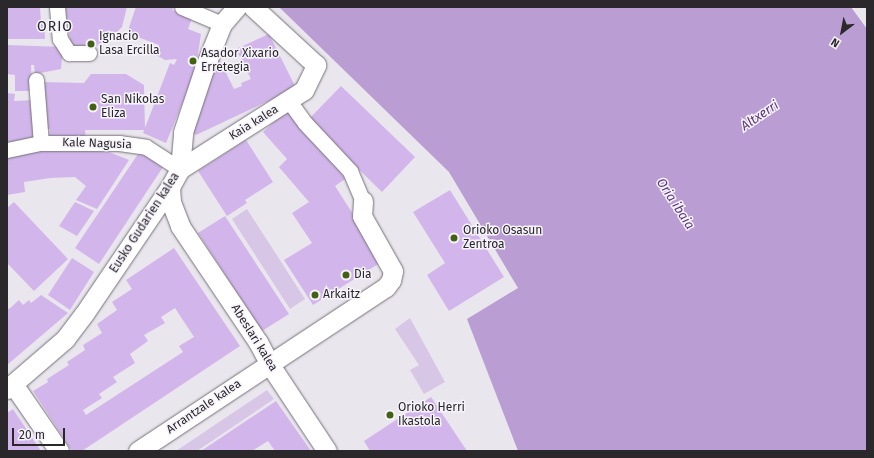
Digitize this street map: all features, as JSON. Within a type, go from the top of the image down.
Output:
[{"type":"street","points":[[57,7],[60,39],[66,49],[69,53],[89,53]]},
{"type":"street","points":[[182,7],[222,24]]},
{"type":"street","name":"Eusko Gudarien kalea","points":[[10,386],[65,339],[84,314],[170,187],[180,169],[183,132],[204,69],[222,24],[237,7]]},
{"type":"street","name":"Kaia kalea","points":[[180,169],[289,101],[304,90],[316,65],[253,7]]},
{"type":"street","points":[[36,80],[40,143]]},
{"type":"street","points":[[289,101],[305,123],[350,171],[363,201]]},
{"type":"street","name":"Kale Nagusia","points":[[7,150],[40,143],[119,143],[146,147],[180,169]]},
{"type":"street","name":"Abeslari kalea","points":[[170,187],[170,202],[180,226],[258,342],[270,365],[327,451]]},
{"type":"street","name":"Arrantzale kalea","points":[[138,451],[386,287],[391,280],[393,271],[362,216],[363,201]]},
{"type":"street","points":[[144,227],[154,223],[169,222],[180,226]]},
{"type":"street","points":[[10,386],[59,451]]},
{"type":"shaded area","points":[[247,209],[305,299],[290,309],[232,219]]},
{"type":"shaded area","points":[[410,318],[445,382],[424,394],[410,370],[419,365],[395,329]]},
{"type":"shaded area","points":[[267,390],[274,399],[197,451],[176,451]]},
{"type":"water","points":[[279,7],[851,7],[867,29],[867,451],[518,451],[467,319],[518,288],[449,172]]},
{"type":"building","points":[[7,7],[40,7],[41,22],[44,22],[45,39],[7,39]]},
{"type":"building","points":[[65,7],[127,7],[122,27],[114,35],[95,47],[71,47]]},
{"type":"building","points":[[136,7],[173,8],[172,10],[192,18],[188,29],[201,34],[195,73],[166,143],[143,133],[170,63],[174,65],[177,59],[165,60],[156,55],[159,45],[127,33]]},
{"type":"building","points":[[269,34],[296,88],[196,135],[189,130],[211,64],[219,59],[234,89],[242,86],[241,83],[251,79],[236,49]]},
{"type":"building","points":[[7,45],[63,47],[61,69],[35,74],[34,65],[31,65],[32,91],[15,91],[15,75],[7,74]]},
{"type":"building","name":"San Nikolas Eliza","points":[[91,74],[126,74],[144,85],[145,130],[85,130],[86,140],[50,138],[50,129],[43,129],[42,82],[84,83]]},
{"type":"building","points":[[341,86],[415,157],[382,192],[308,120]]},
{"type":"building","points":[[7,93],[15,94],[14,101],[34,100],[33,142],[7,146]]},
{"type":"building","points":[[288,109],[327,150],[345,179],[335,186],[383,261],[313,305],[284,260],[312,243],[292,213],[309,202],[279,167],[287,159],[263,132]]},
{"type":"building","points":[[246,140],[273,182],[245,200],[247,203],[227,216],[198,171]]},
{"type":"building","points":[[45,148],[109,152],[129,160],[97,209],[76,200],[86,186],[75,177],[50,178],[24,182],[25,192],[7,195],[7,154]]},
{"type":"building","points":[[140,151],[163,167],[99,264],[75,248]]},
{"type":"building","name":"Orioko Osasun Zentroa","points":[[450,190],[504,277],[449,311],[427,275],[445,263],[413,212]]},
{"type":"building","points":[[14,202],[68,259],[34,291],[7,263],[7,208]]},
{"type":"building","points":[[75,202],[94,211],[77,236],[59,226]]},
{"type":"building","points":[[225,216],[289,314],[262,331],[198,233]]},
{"type":"building","points":[[174,248],[240,346],[82,451],[72,451],[33,391],[48,382],[47,379],[69,365],[67,362],[85,350],[83,345],[102,333],[97,324],[117,310],[112,302],[132,289],[126,280]],"holes":[[[175,308],[194,337],[179,346],[183,352],[86,415],[83,410],[102,398],[99,394],[117,382],[113,377],[135,363],[130,354],[148,341],[144,335],[165,323],[161,317]]]},
{"type":"building","points":[[72,258],[94,272],[70,310],[48,295]]},
{"type":"building","points":[[41,295],[68,313],[7,365],[7,308],[9,309],[19,300],[23,305],[29,300],[31,303]]},
{"type":"building","points":[[431,397],[467,451],[370,451],[364,441]]},
{"type":"building","points":[[276,401],[311,451],[275,451],[268,441],[252,451],[201,451]]},
{"type":"building","points":[[13,409],[41,451],[7,451],[7,413]]},
{"type":"place","name":"Ignacio Lasa Ercilla","points":[[91,44]]},
{"type":"place","name":"Asador Xixario Erretegia","points":[[193,61]]},
{"type":"place","name":"San Nikolas Eliza","points":[[93,107]]},
{"type":"place","name":"Orioko Osasun Zentroa","points":[[454,238]]},
{"type":"place","name":"Dia","points":[[346,275]]},
{"type":"place","name":"Arkaitz","points":[[315,295]]},
{"type":"place","name":"Orioko Herri Ikastola","points":[[390,415]]},
{"type":"district","name":"ORIO","points":[[55,27]]},
{"type":"water label","name":"Altxerri","points":[[760,116]]},
{"type":"water label","name":"Oria ibaia","points":[[675,204]]}]
